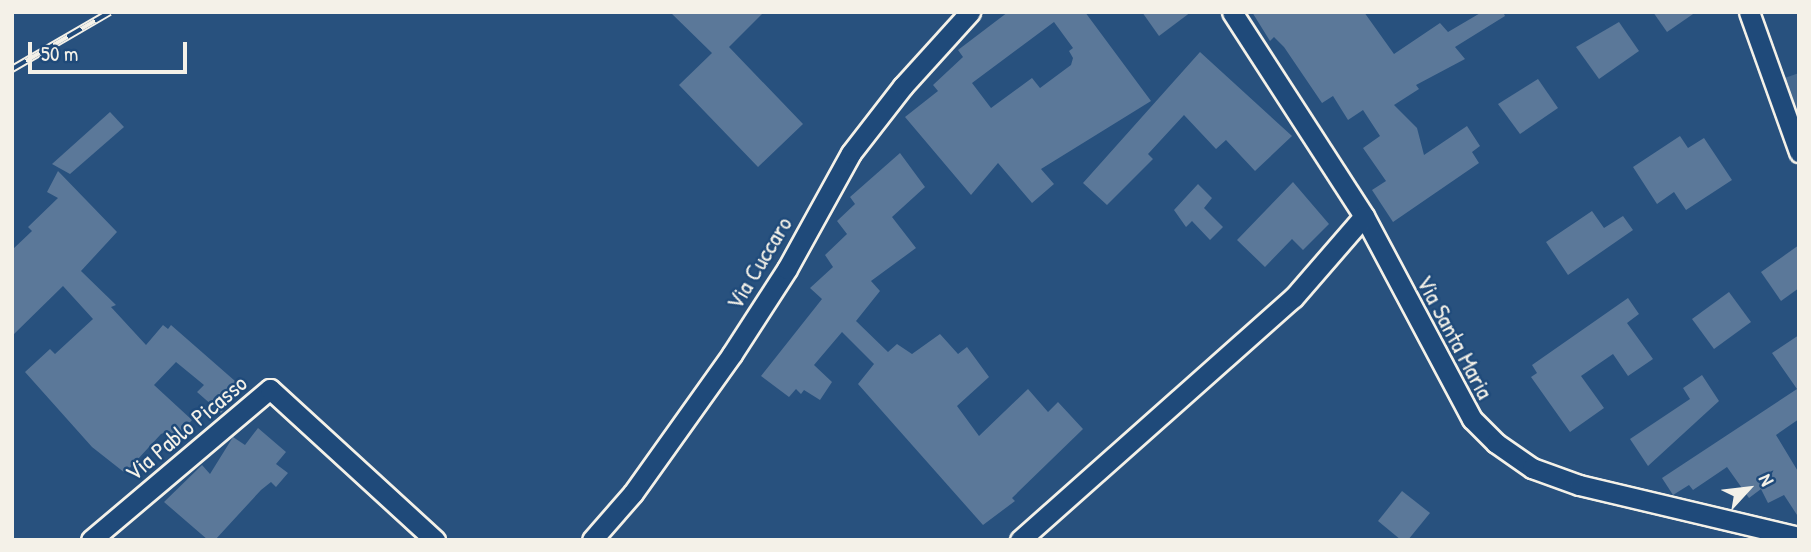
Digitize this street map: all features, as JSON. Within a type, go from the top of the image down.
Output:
[{"type":"street","name":"Via Cuccaro","points":[[592,540],[633,493],[732,354],[787,269],[851,152],[902,86],[970,12]]},
{"type":"street","name":"Via Santa Maria","points":[[1232,12],[1364,216],[1472,419],[1514,456],[1579,485],[1799,537]]},
{"type":"street","points":[[1749,12],[1799,152]]},
{"type":"street","points":[[1020,540],[1293,298],[1364,216]]},
{"type":"street","name":"Via Pablo Picasso","points":[[91,540],[270,389],[435,540]]},
{"type":"shaded area","points":[[1799,73],[1799,127],[1779,80]]},
{"type":"building","points":[[670,12],[764,12],[729,47],[803,124],[758,167],[679,85],[712,53]]},
{"type":"building","points":[[1008,12],[1085,12],[1151,101],[1041,169],[1054,184],[1032,203],[998,163],[971,195],[905,117],[938,91],[933,85],[963,57],[958,50]],"holes":[[[1054,22],[1073,48],[1069,51],[1073,58],[1071,65],[1040,88],[1032,78],[991,108],[972,83]]]},
{"type":"building","points":[[1142,12],[1191,12],[1159,36]]},
{"type":"building","points":[[1252,12],[1364,12],[1394,54],[1440,23],[1448,32],[1482,12],[1503,12],[1505,16],[1455,47],[1465,59],[1416,85],[1419,89],[1394,105],[1417,128],[1424,155],[1467,126],[1480,146],[1472,152],[1479,163],[1393,222],[1372,190],[1386,181],[1363,148],[1380,136],[1363,110],[1348,120],[1333,96],[1322,103],[1284,47],[1274,37],[1270,41]]},
{"type":"building","points":[[1653,12],[1696,12],[1667,32]]},
{"type":"building","points":[[1619,22],[1639,51],[1599,79],[1576,47]]},
{"type":"building","points":[[1200,52],[1292,136],[1255,171],[1226,140],[1216,149],[1184,115],[1148,154],[1153,159],[1107,205],[1083,183]]},
{"type":"building","points":[[1538,79],[1558,108],[1520,134],[1498,104]]},
{"type":"building","points":[[110,112],[124,127],[70,174],[52,164]]},
{"type":"building","points":[[1680,136],[1688,148],[1704,138],[1732,180],[1686,210],[1674,192],[1657,204],[1633,167]]},
{"type":"building","points":[[900,153],[925,187],[892,217],[916,248],[871,281],[880,291],[856,321],[888,352],[897,344],[912,354],[940,334],[958,354],[967,347],[989,377],[957,406],[979,436],[1028,389],[1048,412],[1058,402],[1083,429],[1012,498],[1015,501],[983,525],[858,384],[874,364],[842,332],[814,365],[832,382],[820,400],[804,390],[801,394],[796,389],[789,397],[761,376],[822,299],[810,288],[833,267],[825,255],[847,234],[837,221],[855,204],[850,197]]},
{"type":"building","points":[[58,171],[117,232],[81,271],[116,305],[111,307],[146,345],[163,325],[168,329],[171,325],[243,388],[221,413],[197,392],[204,385],[176,362],[154,385],[192,420],[176,437],[169,431],[161,434],[125,473],[92,447],[25,372],[50,349],[55,354],[93,319],[63,286],[12,336],[12,250],[32,231],[28,227],[58,198],[47,192]]},
{"type":"building","points":[[1293,182],[1329,224],[1303,250],[1292,239],[1265,267],[1237,240]]},
{"type":"building","points":[[1198,184],[1212,198],[1204,208],[1223,227],[1210,240],[1192,221],[1186,227],[1174,210]]},
{"type":"building","points":[[1592,211],[1604,228],[1623,216],[1633,230],[1568,275],[1546,242]]},
{"type":"building","points":[[1799,245],[1799,288],[1781,301],[1761,272]]},
{"type":"building","points":[[1729,292],[1751,322],[1714,349],[1692,319]]},
{"type":"building","points":[[1628,298],[1639,314],[1627,323],[1653,359],[1628,376],[1613,354],[1581,376],[1604,408],[1570,432],[1531,377],[1537,373],[1532,365]]},
{"type":"building","points":[[1799,335],[1799,419],[1776,435],[1799,473],[1799,518],[1784,495],[1768,503],[1761,489],[1749,498],[1727,467],[1693,490],[1689,485],[1673,495],[1662,478],[1797,389],[1772,353]]},
{"type":"building","points":[[1702,375],[1719,401],[1648,466],[1630,439],[1690,399],[1683,388]]},
{"type":"building","points":[[258,428],[286,452],[276,464],[288,473],[276,487],[271,482],[261,490],[215,540],[208,540],[164,502],[202,465],[210,474],[233,437],[245,445]]},
{"type":"building","points":[[1402,491],[1430,513],[1408,540],[1401,540],[1378,521]]},
{"type":"railway","points":[[12,69],[110,12]]}]
